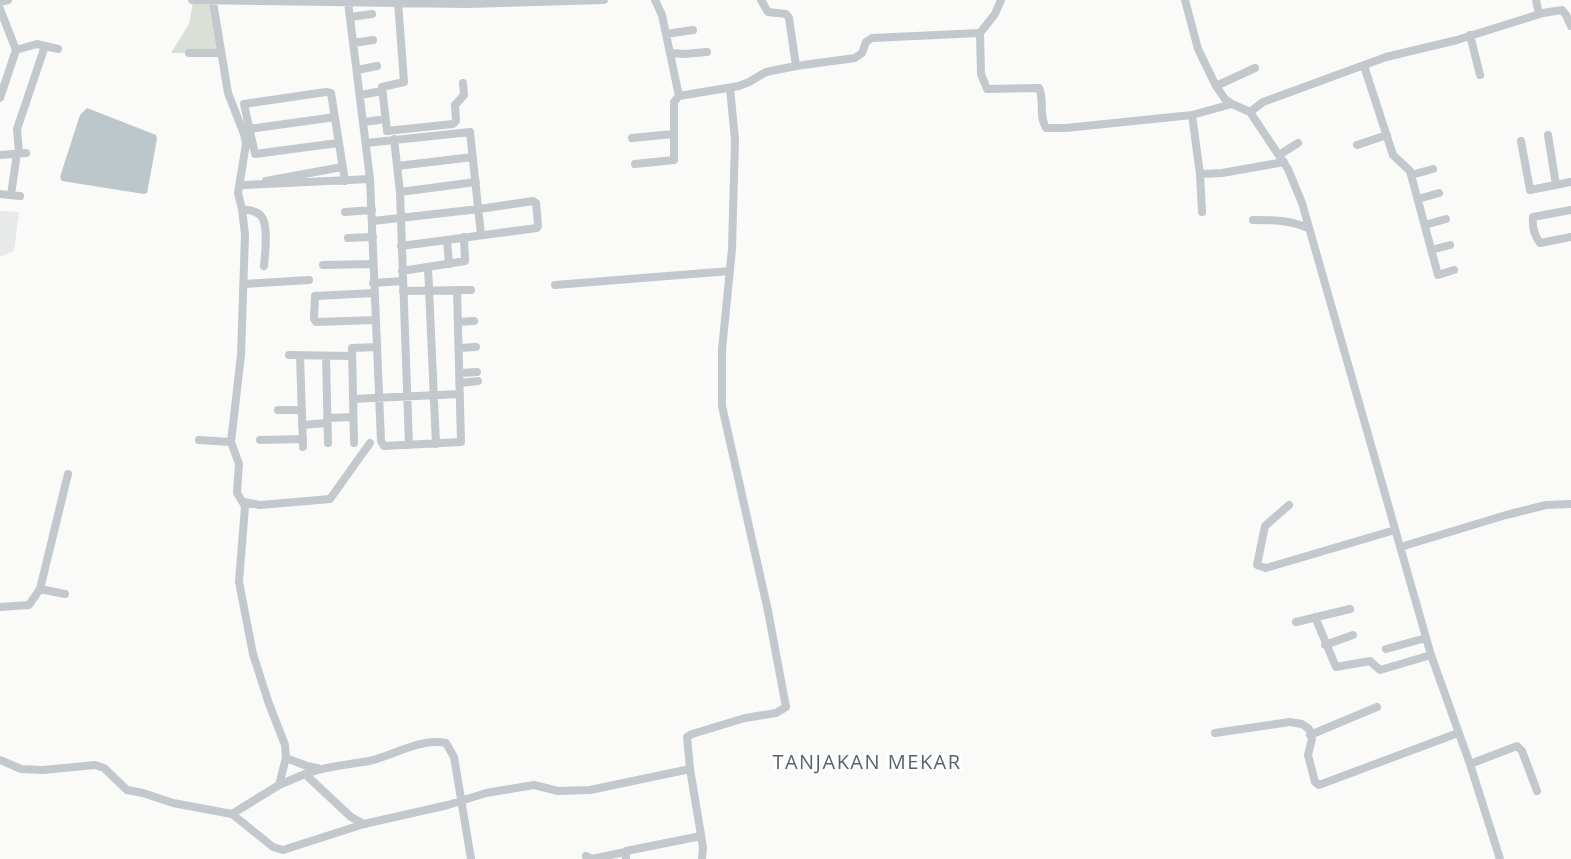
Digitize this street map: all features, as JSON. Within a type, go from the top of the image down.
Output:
[{"type":"street","points":[[0,2],[8,0]]},
{"type":"street","points":[[192,0],[467,4],[604,0]]},
{"type":"street","points":[[655,0],[662,15],[679,96]]},
{"type":"street","points":[[761,0],[768,12],[786,15],[789,18],[796,66]]},
{"type":"street","points":[[1001,0],[995,14],[980,33],[981,74],[985,87],[991,89],[1039,88],[1042,96],[1041,113],[1046,128],[1192,115],[1232,104]]},
{"type":"street","points":[[1185,0],[1198,48],[1216,86],[1225,99],[1250,112],[1281,158],[1302,203],[1431,655],[1470,764],[1500,859]]},
{"type":"street","points":[[1536,0],[1539,14]]},
{"type":"street","points":[[213,2],[228,93],[246,144],[238,193],[245,235],[241,356],[231,441],[239,464],[237,493],[244,502],[239,582],[253,654],[285,745],[286,758],[279,785]]},
{"type":"street","points":[[348,2],[370,179],[381,444],[384,446],[461,442],[457,290]]},
{"type":"street","points":[[398,2],[404,82],[382,87],[386,130],[390,132],[453,124],[456,121],[455,105],[464,94],[463,83]]},
{"type":"street","points":[[0,9],[16,50],[0,98]]},
{"type":"street","points":[[1250,112],[1263,102],[1396,54],[1434,46],[1539,14],[1561,9],[1571,26]]},
{"type":"street","points":[[350,17],[372,14]]},
{"type":"street","points":[[0,26],[16,50]]},
{"type":"street","points":[[666,34],[693,30]]},
{"type":"street","points":[[635,164],[674,160],[674,100],[679,96],[730,88],[749,82],[766,72],[855,58],[862,53],[866,42],[872,38],[980,33]]},
{"type":"street","points":[[1470,35],[1480,75]]},
{"type":"street","points":[[353,43],[373,40]]},
{"type":"street","points":[[16,50],[37,44],[58,49]]},
{"type":"street","points":[[0,194],[15,195],[20,153],[17,129],[45,46]]},
{"type":"street","points":[[189,53],[220,52]]},
{"type":"street","points":[[671,53],[707,52]]},
{"type":"street","points":[[357,70],[377,66]]},
{"type":"street","points":[[1364,66],[1393,155],[1410,171],[1438,275],[1454,270]]},
{"type":"street","points":[[1216,86],[1255,68]]},
{"type":"street","points":[[702,859],[701,836],[686,742],[689,735],[745,718],[776,712],[786,707],[768,611],[722,406],[735,126],[730,88]]},
{"type":"street","points":[[360,95],[377,92]]},
{"type":"street","points":[[338,143],[255,154],[244,107],[247,103],[331,93],[345,181]]},
{"type":"street","points":[[1192,115],[1200,174],[1202,212]]},
{"type":"street","points":[[249,129],[335,117]]},
{"type":"street","points":[[363,122],[379,120]]},
{"type":"street","points":[[366,143],[470,132],[481,235]]},
{"type":"street","points":[[632,138],[673,134]]},
{"type":"street","points":[[1358,145],[1387,135]]},
{"type":"street","points":[[1548,135],[1556,185]]},
{"type":"street","points":[[394,140],[400,192],[409,445]]},
{"type":"street","points":[[1521,141],[1530,189],[1571,182]]},
{"type":"street","points":[[1200,174],[1222,173],[1281,158],[1298,142]]},
{"type":"street","points":[[0,155],[20,153]]},
{"type":"street","points":[[397,166],[473,157]]},
{"type":"street","points":[[259,185],[270,179],[342,167]]},
{"type":"street","points":[[1411,175],[1433,169]]},
{"type":"street","points":[[244,185],[370,179]]},
{"type":"street","points":[[400,192],[476,182]]},
{"type":"street","points":[[1418,199],[1439,193]]},
{"type":"street","points":[[373,221],[534,201],[536,203],[537,228],[401,246]]},
{"type":"street","points":[[242,209],[259,214],[263,218],[266,236],[264,266]]},
{"type":"street","points":[[345,212],[372,210]]},
{"type":"street","points":[[1571,210],[1533,217],[1533,225],[1540,243],[1571,237]]},
{"type":"street","points":[[1425,225],[1446,219]]},
{"type":"street","points":[[1254,220],[1294,222],[1308,228]]},
{"type":"street","points":[[348,238],[373,237]]},
{"type":"street","points":[[402,271],[465,261],[464,237]]},
{"type":"street","points":[[447,240],[449,264]]},
{"type":"street","points":[[1431,250],[1450,245]]},
{"type":"street","points":[[323,266],[372,264]]},
{"type":"street","points":[[428,267],[436,444]]},
{"type":"street","points":[[555,285],[730,272]]},
{"type":"street","points":[[244,284],[309,280]]},
{"type":"street","points":[[374,283],[403,281]]},
{"type":"street","points":[[403,291],[471,290]]},
{"type":"street","points":[[374,293],[315,296],[314,319],[316,322],[375,320]]},
{"type":"street","points":[[458,322],[474,321]]},
{"type":"street","points":[[354,443],[352,348],[377,347]]},
{"type":"street","points":[[459,348],[476,347]]},
{"type":"street","points":[[289,355],[352,356]]},
{"type":"street","points":[[260,440],[303,443],[300,355]]},
{"type":"street","points":[[326,356],[328,443]]},
{"type":"street","points":[[460,378],[477,376]]},
{"type":"street","points":[[353,399],[460,394]]},
{"type":"street","points":[[278,410],[302,410]]},
{"type":"street","points":[[302,425],[353,417]]},
{"type":"street","points":[[199,440],[231,441]]},
{"type":"street","points":[[244,502],[260,505],[330,499],[370,443]]},
{"type":"street","points":[[0,607],[29,605],[40,589],[68,474]]},
{"type":"street","points":[[1401,548],[1506,515],[1546,505],[1571,504]]},
{"type":"street","points":[[1288,506],[1265,526],[1257,559],[1259,567],[1266,568],[1395,530]]},
{"type":"street","points":[[40,589],[65,594]]},
{"type":"street","points":[[1296,622],[1350,609]]},
{"type":"street","points":[[1314,617],[1336,667],[1370,661],[1380,670],[1431,655]]},
{"type":"street","points":[[1325,645],[1353,635]]},
{"type":"street","points":[[1386,649],[1426,638]]},
{"type":"street","points":[[1310,735],[1377,706]]},
{"type":"street","points":[[1215,734],[1290,722],[1302,724],[1309,729],[1312,739],[1308,755],[1315,782],[1319,785],[1458,733]]},
{"type":"street","points":[[232,814],[279,785],[320,768],[372,760],[414,746],[447,743],[454,757],[471,859]]},
{"type":"street","points":[[1470,764],[1517,746],[1522,751],[1537,791]]},
{"type":"street","points":[[286,758],[320,768]]},
{"type":"street","points":[[0,760],[21,769],[43,770],[95,765],[104,768],[127,790],[172,803],[232,814],[278,850],[364,824],[486,793],[534,785],[558,791],[590,790],[690,769]]},
{"type":"street","points":[[305,774],[351,817],[364,824]]},
{"type":"street","points":[[586,856],[592,859],[625,856],[701,836]]},
{"type":"shaded area","points":[[193,2],[214,3],[222,53],[171,53],[189,24]]},
{"type":"shaded area","points":[[87,108],[156,135],[147,193],[62,181],[60,177],[80,115]]},
{"type":"shaded area","points":[[0,211],[19,212],[14,251],[0,257]]},
{"type":"district","name":"TANJAKAN MEKAR","points":[[867,763]]}]
